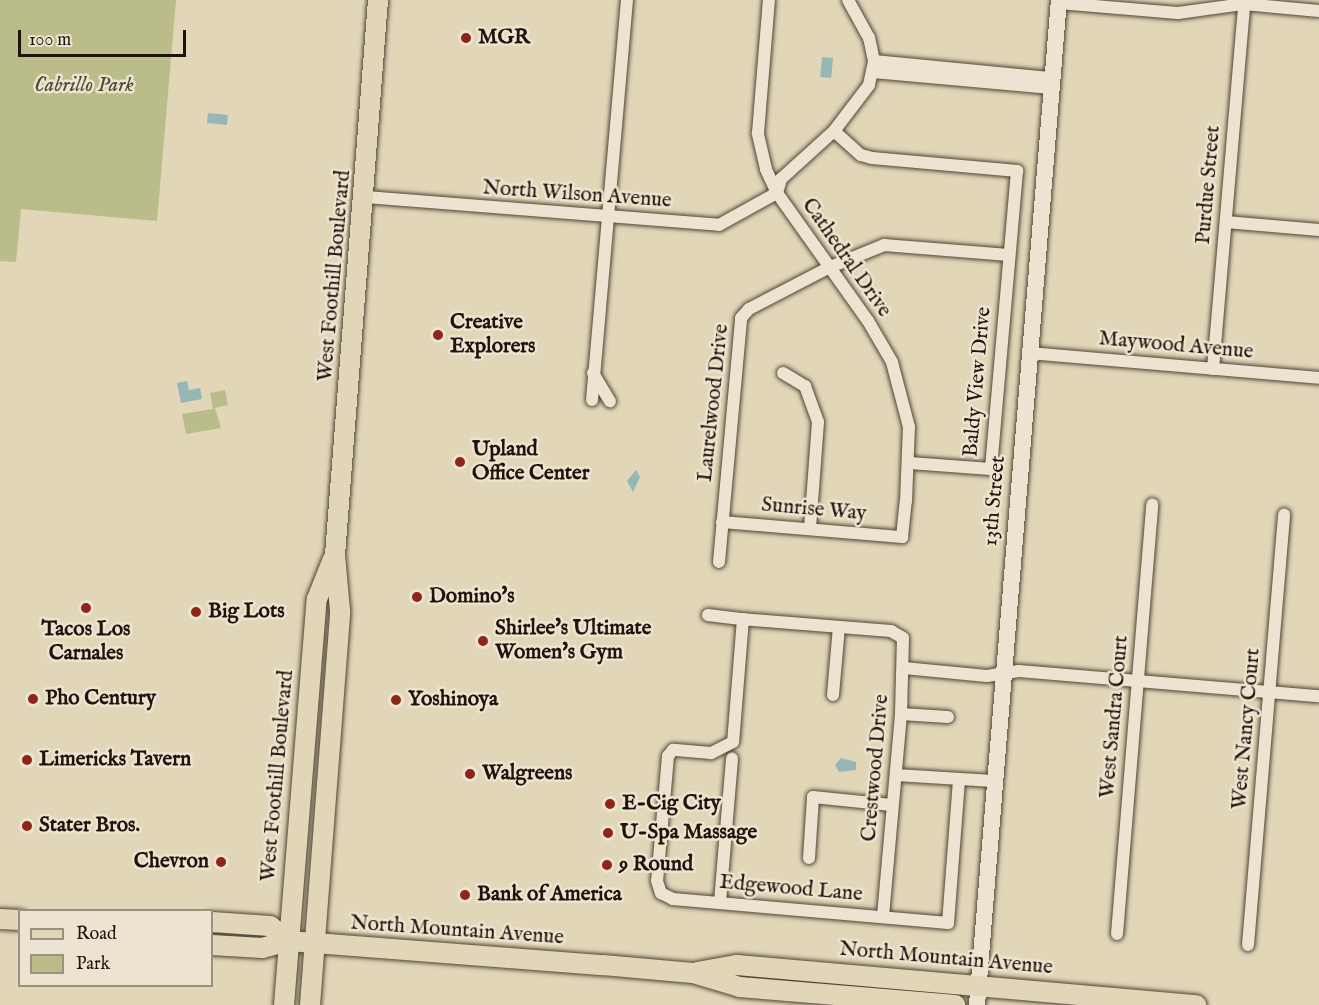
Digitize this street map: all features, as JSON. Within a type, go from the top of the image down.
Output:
[{"type":"main road","name":"West Foothill Boulevard","points":[[310,1005],[340,611],[335,555],[366,197],[378,0]]},
{"type":"main road","name":"West Foothill Boulevard","points":[[284,1005],[317,599],[335,555]]},
{"type":"main road","points":[[0,919],[18,921]]},
{"type":"main road","name":"North Mountain Avenue","points":[[213,922],[270,926],[289,941]]},
{"type":"main road","name":"North Mountain Avenue","points":[[213,945],[262,948],[289,941],[693,973],[740,987],[955,1005]]},
{"type":"main road","name":"North Mountain Avenue","points":[[693,973],[737,965],[977,996],[1196,1005]]},
{"type":"street","points":[[592,400],[627,0]]},
{"type":"street","name":"Cathedral Drive","points":[[769,0],[758,133],[777,193],[892,362],[909,427],[909,463],[902,537]]},
{"type":"street","points":[[777,193],[788,171],[834,131],[869,85],[874,67],[862,22],[849,0]]},
{"type":"street","points":[[1059,2],[1178,13],[1244,4],[1319,11]]},
{"type":"street","name":"13th Street","points":[[977,996],[1059,2]]},
{"type":"street","name":"Purdue Street","points":[[1213,369],[1244,4]]},
{"type":"street","points":[[874,67],[1051,83]]},
{"type":"street","points":[[834,131],[861,155],[872,158],[1017,171],[1009,255]]},
{"type":"street","name":"North Wilson Avenue","points":[[366,197],[719,225],[777,193]]},
{"type":"street","points":[[1226,222],[1319,230]]},
{"type":"street","name":"Laurelwood Drive","points":[[719,562],[741,318],[750,309],[828,268],[884,245],[1009,255]]},
{"type":"street","name":"Baldy View Drive","points":[[909,463],[991,469],[1009,255]]},
{"type":"street","name":"Maywood Avenue","points":[[1029,353],[1319,378]]},
{"type":"street","points":[[593,372],[610,401]]},
{"type":"street","points":[[783,373],[805,386],[818,422],[810,529]]},
{"type":"street","name":"West Sandra Court","points":[[1117,934],[1152,504]]},
{"type":"street","name":"West Nancy Court","points":[[1248,945],[1271,692],[1284,515]]},
{"type":"street","name":"Sunrise Way","points":[[722,522],[902,537]]},
{"type":"street","points":[[708,615],[839,627],[833,695]]},
{"type":"street","name":"Edgewood Lane","points":[[743,619],[733,742],[711,753],[673,750],[668,756],[657,881],[661,894],[673,899],[948,923],[959,780]]},
{"type":"street","name":"Crestwood Drive","points":[[839,627],[891,631],[903,638],[901,714],[883,916]]},
{"type":"street","points":[[904,668],[1003,674],[1019,671],[1319,696]]},
{"type":"street","points":[[901,714],[948,717]]},
{"type":"street","points":[[720,902],[732,759]]},
{"type":"street","points":[[896,775],[993,781]]},
{"type":"street","points":[[809,858],[813,797],[892,805]]},
{"type":"green space","name":"Cabrillo Park","points":[[0,0],[176,0],[157,221],[21,209],[16,262],[0,261]]},
{"type":"green space","points":[[225,390],[228,405],[215,408],[221,428],[186,434],[182,414],[213,409],[210,393]]},
{"type":"water","points":[[822,57],[833,58],[831,78],[820,77]]},
{"type":"water","points":[[208,113],[228,115],[227,125],[207,123]]},
{"type":"water","points":[[187,381],[189,390],[200,388],[202,399],[181,403],[177,383]]},
{"type":"water","points":[[636,470],[640,477],[633,492],[627,481]]},
{"type":"water","points":[[841,758],[856,762],[856,770],[839,772],[835,765]]},
{"type":"place","name":"MGR","points":[[466,38]]},
{"type":"place","name":"Creative Explorers","points":[[438,335]]},
{"type":"place","name":"Upland Office Center","points":[[460,462]]},
{"type":"place","name":"Domino's","points":[[417,597]]},
{"type":"place","name":"Tacos Los Carnales","points":[[86,608]]},
{"type":"place","name":"Big Lots","points":[[196,612]]},
{"type":"place","name":"Shirlee's Ultimate Women's Gym","points":[[483,641]]},
{"type":"place","name":"Pho Century","points":[[33,699]]},
{"type":"place","name":"Yoshinoya","points":[[396,700]]},
{"type":"place","name":"Limericks Tavern","points":[[27,760]]},
{"type":"place","name":"Walgreens","points":[[470,774]]},
{"type":"place","name":"E-Cig City","points":[[610,804]]},
{"type":"place","name":"Stater Bros.","points":[[27,826]]},
{"type":"place","name":"U-Spa Massage","points":[[608,833]]},
{"type":"place","name":"Chevron","points":[[221,862]]},
{"type":"place","name":"9 Round","points":[[607,865]]},
{"type":"place","name":"Bank of America","points":[[465,895]]}]
